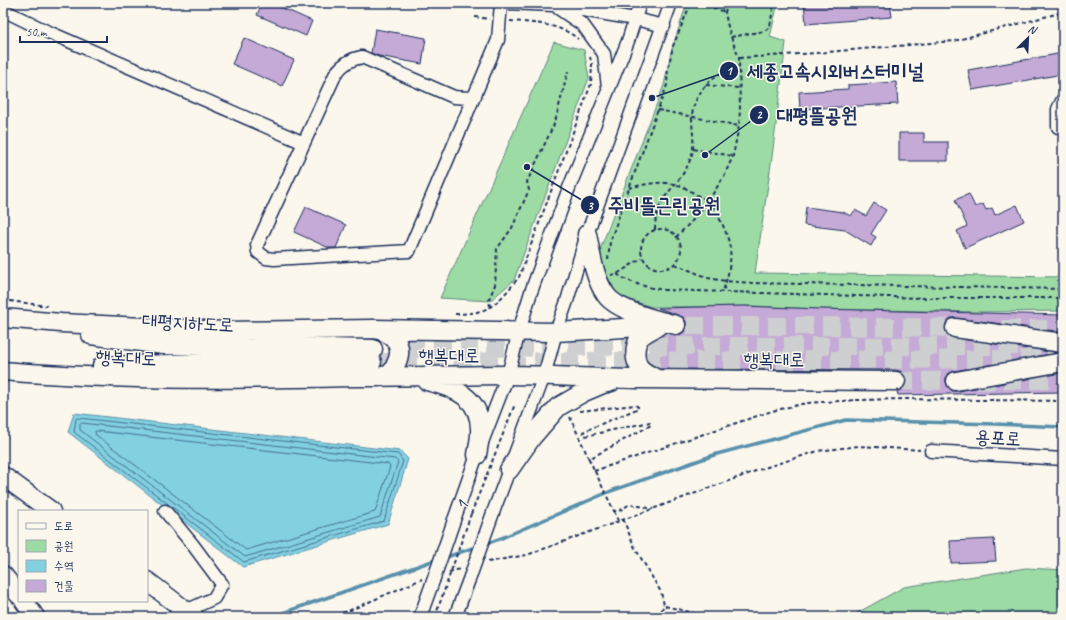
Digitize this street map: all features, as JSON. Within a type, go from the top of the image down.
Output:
[{"type":"highway","points":[[587,234],[594,268],[607,297],[615,304],[642,315],[676,325]]},
{"type":"highway","name":"행복대로","points":[[3,318],[61,323],[225,331],[373,329],[519,330],[556,332],[658,326],[646,332],[639,338],[635,355],[637,363],[641,368],[657,379]]},
{"type":"highway","name":"대평지하도로","points":[[3,318],[68,332],[163,345],[374,363]]},
{"type":"highway","points":[[955,328],[1063,343]]},
{"type":"highway","points":[[373,329],[387,332],[394,337],[400,352],[398,361],[388,375],[374,363]]},
{"type":"highway","points":[[956,380],[1063,362]]},
{"type":"highway","name":"행복대로","points":[[374,363],[397,376],[508,375],[628,379],[896,380]]},
{"type":"highway","name":"대평지하도로","points":[[3,370],[172,364],[374,363]]},
{"type":"highway","points":[[397,376],[442,384],[461,393],[474,405],[478,417],[480,432],[477,455]]},
{"type":"highway","points":[[509,470],[532,437],[558,407],[584,392],[603,384],[628,379]]},
{"type":"highway","points":[[3,476],[50,510]]},
{"type":"highway","points":[[3,575],[18,594]]},
{"type":"highway","points":[[148,582],[184,615]]},
{"type":"highway","points":[[25,602],[35,617]]},
{"type":"street","points":[[475,96],[470,98],[454,97],[362,57],[353,59],[342,66],[336,73],[257,245],[257,250],[260,255],[266,258],[274,259],[409,250],[475,96],[498,40],[502,3]]},
{"type":"street","points":[[506,3],[554,5],[635,19],[664,26]]},
{"type":"street","points":[[593,12],[612,3]]},
{"type":"street","points":[[420,617],[428,580],[454,520],[508,375],[519,330],[531,292],[569,188],[628,41],[640,3]]},
{"type":"street","points":[[455,617],[468,572],[494,510],[544,376],[556,332],[587,234],[664,26],[671,3]]},
{"type":"street","points":[[554,5],[583,25],[604,54],[608,90]]},
{"type":"street","points":[[3,10],[46,31],[304,143]]},
{"type":"street","points":[[1058,127],[1058,109],[1063,99]]},
{"type":"street","name":"용포로","points":[[931,451],[1063,459]]},
{"type":"street","points":[[165,510],[222,584],[214,598],[184,615]]},
{"type":"path","points":[[608,263],[610,242],[667,85],[668,69],[673,46],[691,3]]},
{"type":"path","points":[[700,3],[725,12]]},
{"type":"path","points":[[676,237],[694,219],[709,200],[724,176],[733,156],[739,126],[739,58],[730,37],[725,12],[728,3]]},
{"type":"path","points":[[730,37],[765,31],[770,26],[774,3]]},
{"type":"path","points":[[739,58],[954,41],[1063,12]]},
{"type":"path","points":[[475,17],[544,24],[569,32],[583,43]]},
{"type":"path","points":[[453,314],[477,312],[490,307],[519,277],[591,84],[592,64],[589,53]]},
{"type":"path","points":[[655,230],[657,212],[660,204],[676,184],[690,160],[694,139],[692,117],[697,99],[706,85],[722,73],[738,66]]},
{"type":"path","points":[[490,307],[489,299],[495,285],[497,249],[512,228],[529,190],[527,182],[555,122],[568,71]]},
{"type":"path","points":[[706,85],[739,88]]},
{"type":"path","points":[[657,110],[739,126]]},
{"type":"path","points":[[693,149],[733,156]]},
{"type":"path","points":[[629,188],[666,182],[686,188],[703,199],[709,200]]},
{"type":"path","points":[[709,200],[726,229],[729,241],[730,267],[723,292]]},
{"type":"path","points":[[662,229],[667,230],[676,237],[681,248],[675,264],[664,269],[657,269],[651,267],[642,258],[642,240],[646,235],[655,230],[662,229]]},
{"type":"path","points":[[609,269],[609,276],[617,274],[642,258]]},
{"type":"path","points":[[675,264],[708,278],[726,281],[849,286],[1063,289]]},
{"type":"path","points":[[617,274],[639,285],[658,289],[924,298],[1063,298]]},
{"type":"path","points":[[3,300],[52,306]]},
{"type":"path","points":[[594,470],[772,411],[806,403],[904,399],[1063,401]]},
{"type":"path","name":"1","points":[[435,617],[471,514],[515,404]]},
{"type":"path","points":[[576,412],[635,405],[638,408],[583,432],[585,436],[650,422],[651,425],[589,459]]},
{"type":"path","points":[[568,413],[618,521]]},
{"type":"path","points":[[487,562],[527,555],[764,468],[818,451],[859,446],[931,451]]},
{"type":"path","points":[[614,511],[619,511],[630,504],[654,509]]},
{"type":"path","points":[[623,519],[635,548],[661,592],[664,606],[660,613],[654,617]]},
{"type":"path","points":[[444,573],[468,572]]},
{"type":"path","points":[[329,617],[428,580]]},
{"type":"path","points":[[664,606],[694,613],[696,617]]},
{"type":"green space","points":[[687,3],[778,3],[770,37],[786,42],[772,157],[755,273],[1063,277],[1063,311],[981,312],[751,306],[652,307],[619,297],[600,264],[601,247],[664,85],[671,52]]},
{"type":"green space","points":[[554,42],[584,50],[589,78],[514,280],[490,301],[440,298]]},
{"type":"green space","points":[[1026,568],[1063,570],[1063,617],[850,617],[904,587]]},
{"type":"water","points":[[74,413],[400,451],[408,459],[388,524],[243,567],[68,432]]},
{"type":"building","points":[[262,3],[271,3],[312,21],[306,36],[257,15]]},
{"type":"building","points":[[804,3],[890,3],[892,17],[806,24]]},
{"type":"building","points":[[375,29],[426,38],[422,64],[379,56],[371,53]]},
{"type":"building","points":[[244,38],[294,60],[282,86],[232,64]]},
{"type":"building","points":[[1063,53],[1063,74],[972,90],[968,70]]},
{"type":"building","points":[[896,82],[898,104],[800,109],[799,92],[848,89],[848,85]]},
{"type":"building","points":[[899,133],[924,133],[924,142],[948,142],[948,161],[899,161]]},
{"type":"building","points":[[969,194],[975,207],[983,204],[986,210],[992,208],[995,215],[1017,205],[1024,221],[965,248],[957,231],[967,226],[955,200]]},
{"type":"building","points":[[874,203],[886,210],[871,234],[876,237],[871,246],[845,230],[804,225],[806,207],[843,212],[851,216],[855,210],[866,216]]},
{"type":"building","points":[[306,207],[346,225],[336,248],[329,248],[294,232]]},
{"type":"building","points":[[743,306],[1063,315],[1063,332],[951,318],[947,321],[945,332],[948,336],[954,338],[1056,353],[954,371],[949,373],[946,378],[948,387],[952,391],[1063,373],[1063,392],[898,395],[897,391],[905,387],[906,381],[902,372],[896,370],[660,369],[658,367],[658,338],[665,333],[679,335],[684,332],[686,322],[683,317],[658,308]]},
{"type":"building","points":[[994,539],[996,561],[951,563],[950,541]]},
{"type":"waterway","points":[[486,544],[611,491],[717,454],[846,420],[1063,427]]},
{"type":"waterway","points":[[444,558],[478,546]]},
{"type":"waterway","points":[[271,617],[438,559]]},
{"type":"tunnel","points":[[660,326],[970,328]]},
{"type":"tunnel","points":[[1002,329],[1063,329]]},
{"type":"tunnel","points":[[406,349],[658,346],[1040,346]]},
{"type":"tunnel","points":[[372,362],[1053,359]]},
{"type":"tunnel","points":[[896,381],[1063,380]]},
{"type":"place","name":"세종고속시외버스터미널","points":[[652,98]]},
{"type":"place","name":"대평뜰공원","points":[[705,155]]},
{"type":"place","name":"주비뜰근린공원","points":[[527,167]]}]
